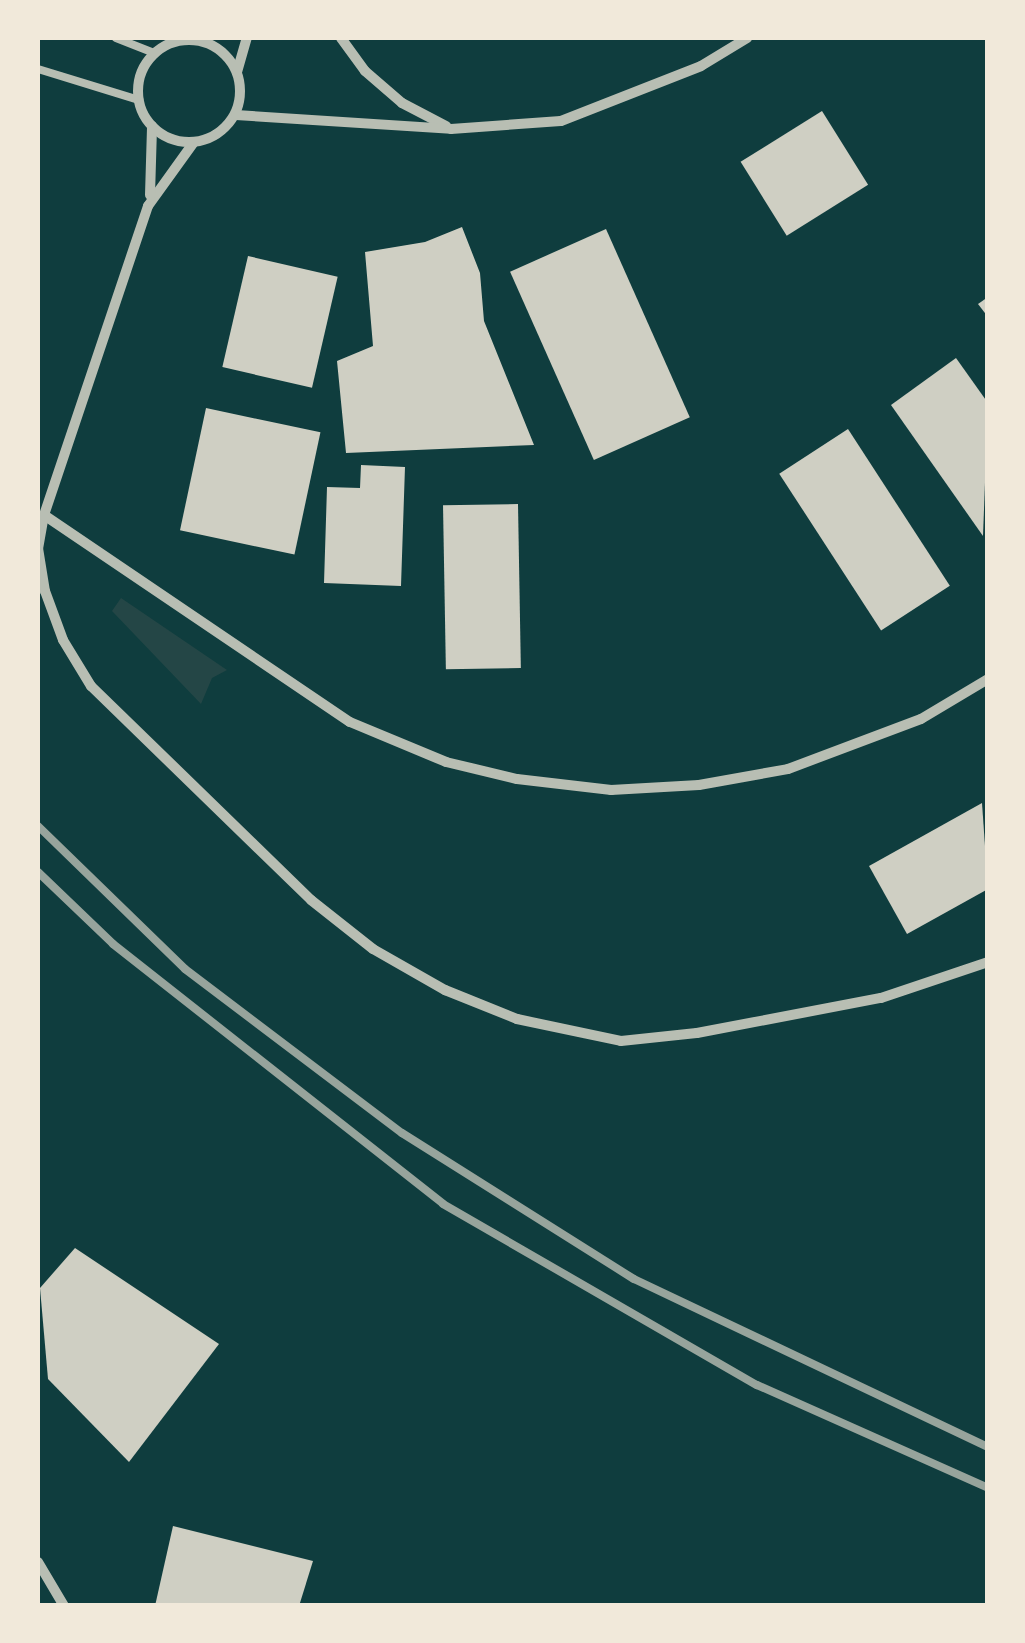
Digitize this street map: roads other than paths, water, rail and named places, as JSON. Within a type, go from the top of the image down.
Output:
[{"type":"street","points":[[161,38],[140,74],[138,100],[152,126],[164,136],[194,142],[211,138],[236,115],[238,72],[247,38]]},
{"type":"street","points":[[341,38],[365,72],[402,103],[451,129]]},
{"type":"street","points":[[236,115],[451,129],[562,121],[701,66],[747,38]]},
{"type":"street","points":[[155,52],[202,40],[218,47],[238,72]]},
{"type":"street","points":[[152,126],[148,206],[44,515],[38,548],[45,592],[63,640],[91,686],[311,900],[373,949],[445,990],[517,1019],[621,1041],[787,1020],[881,998],[988,962]]},
{"type":"street","points":[[148,206],[194,142]]},
{"type":"street","points":[[44,515],[350,722],[446,762],[516,780],[610,790],[700,785],[788,769],[921,719],[988,678]]},
{"type":"street","points":[[38,1562],[64,1606]]},
{"type":"lane","points":[[116,38],[155,52]]},
{"type":"lane","points":[[38,69],[138,100]]},
{"type":"railway","points":[[38,826],[185,969],[402,1133],[634,1279],[988,1447]]},
{"type":"railway","points":[[38,872],[113,944],[443,1204],[757,1385],[988,1488]]}]
